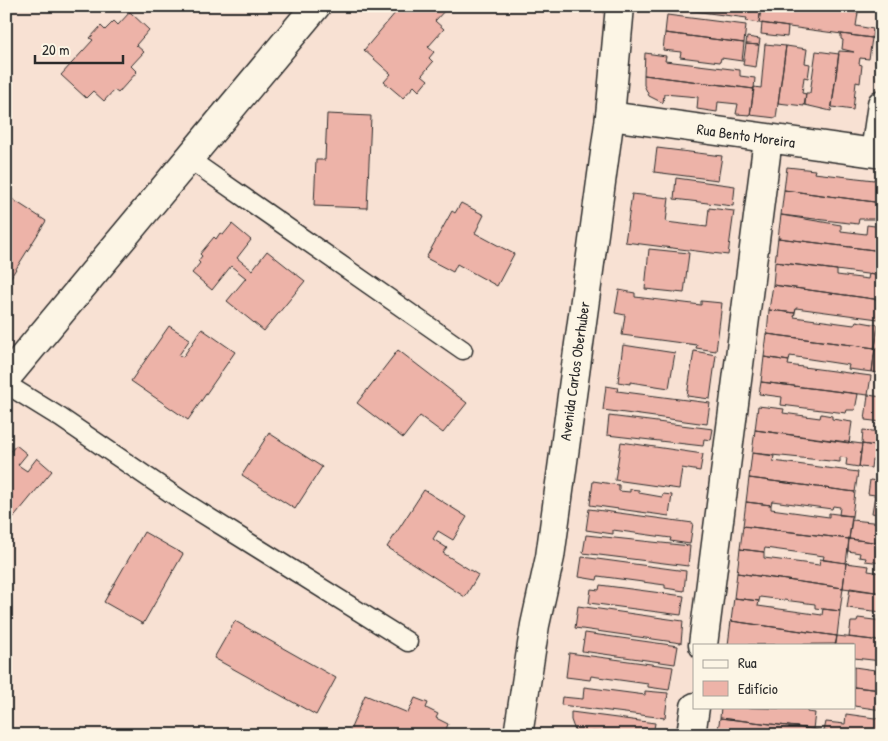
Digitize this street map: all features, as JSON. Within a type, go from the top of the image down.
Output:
[{"type":"street","points":[[6,378],[316,6]]},
{"type":"street","name":"Avenida Carlos Oberhuber","points":[[518,735],[536,625],[550,557],[610,116],[620,6]]},
{"type":"street","points":[[879,154],[882,104]]},
{"type":"street","name":"Rua Bento Moreira","points":[[610,116],[879,154]]},
{"type":"street","points":[[703,644],[768,139]]},
{"type":"street","points":[[692,735],[695,708]]},
{"type":"lane","points":[[188,160],[463,350]]},
{"type":"lane","points":[[6,384],[61,418],[184,502],[408,642]]},
{"type":"building","points":[[401,6],[442,6],[446,9],[435,21],[444,29],[428,47],[434,52],[429,58],[433,62],[422,75],[428,80],[419,91],[414,86],[403,98],[384,82],[391,74],[364,50]]},
{"type":"building","points":[[649,6],[761,6],[759,23],[746,21],[747,18],[678,9],[678,12],[649,9]]},
{"type":"building","points":[[761,6],[808,6],[807,9],[819,10],[820,8],[858,13],[856,26],[873,29],[872,38],[759,23]]},
{"type":"building","points":[[130,12],[149,30],[136,45],[144,52],[131,66],[137,72],[118,93],[114,90],[104,101],[93,91],[86,98],[61,75],[93,40],[90,38],[101,26],[105,30],[114,21],[118,25]]},
{"type":"building","points":[[667,15],[746,25],[744,43],[665,33]]},
{"type":"building","points":[[762,23],[788,27],[787,37],[761,34]]},
{"type":"building","points":[[665,33],[744,43],[742,61],[721,58],[720,62],[680,57],[681,52],[663,50]]},
{"type":"building","points":[[841,34],[872,38],[869,59],[860,58],[859,64],[862,65],[860,83],[856,82],[853,110],[832,107],[839,51],[854,52],[842,49],[843,40],[841,39]]},
{"type":"building","points":[[747,37],[760,39],[759,45],[746,44]]},
{"type":"building","points":[[746,44],[759,45],[756,67],[743,65]]},
{"type":"building","points":[[765,44],[786,46],[776,118],[750,115],[754,87],[761,88]]},
{"type":"building","points":[[786,46],[807,49],[805,63],[810,64],[808,78],[804,77],[802,93],[806,94],[804,106],[778,103]]},
{"type":"building","points":[[816,51],[839,54],[831,111],[805,105],[806,93],[810,93]]},
{"type":"building","points":[[645,53],[666,56],[665,61],[740,70],[740,76],[755,78],[754,89],[644,75]]},
{"type":"building","points":[[644,75],[754,89],[750,115],[736,114],[738,104],[718,102],[717,112],[697,109],[698,97],[664,94],[663,103],[649,96],[644,85]]},
{"type":"building","points":[[327,114],[371,116],[367,208],[314,206],[316,160],[325,160]]},
{"type":"building","points":[[657,148],[722,156],[718,180],[654,172]]},
{"type":"building","points":[[787,167],[815,170],[814,173],[874,180],[875,177],[882,178],[882,203],[784,190]]},
{"type":"building","points":[[676,178],[735,186],[733,206],[674,199]]},
{"type":"building","points":[[784,190],[882,203],[882,219],[859,219],[858,224],[781,215]]},
{"type":"building","points":[[632,194],[669,198],[666,222],[707,227],[709,208],[734,211],[728,255],[625,242]]},
{"type":"building","points":[[6,195],[46,221],[9,280],[6,278]]},
{"type":"building","points":[[461,203],[484,215],[475,233],[514,254],[497,286],[457,264],[453,272],[426,258],[452,211],[455,213]]},
{"type":"building","points":[[781,215],[841,225],[841,231],[866,234],[867,225],[882,227],[882,251],[778,238]]},
{"type":"building","points":[[232,224],[251,240],[237,258],[252,270],[267,251],[305,281],[264,331],[227,301],[246,278],[231,266],[212,290],[192,273],[200,263],[198,261],[202,256],[200,254],[214,237],[216,239],[220,233],[223,235]]},
{"type":"building","points":[[778,238],[882,251],[882,276],[775,262]]},
{"type":"building","points":[[649,249],[689,253],[684,293],[645,289]]},
{"type":"building","points":[[775,262],[837,270],[837,275],[868,279],[869,274],[882,276],[881,300],[773,285]]},
{"type":"building","points":[[773,285],[881,300],[878,319],[796,308],[795,313],[769,310]]},
{"type":"building","points":[[619,290],[635,293],[635,297],[701,305],[701,301],[722,303],[716,351],[696,348],[697,345],[622,335],[625,315],[615,313]]},
{"type":"building","points":[[769,310],[795,313],[794,317],[854,325],[856,321],[878,325],[875,348],[767,334]]},
{"type":"building","points":[[878,325],[882,325],[882,349],[875,348]]},
{"type":"building","points":[[169,326],[190,339],[179,355],[183,357],[202,329],[235,352],[188,420],[131,381]]},
{"type":"building","points":[[767,334],[875,348],[872,372],[848,369],[849,365],[790,356],[789,361],[764,357]]},
{"type":"building","points":[[623,345],[675,353],[669,388],[618,382]]},
{"type":"building","points":[[875,348],[882,349],[882,373],[872,372]]},
{"type":"building","points":[[398,350],[467,403],[443,433],[420,416],[403,438],[357,403]]},
{"type":"building","points":[[694,351],[716,355],[710,399],[687,396]]},
{"type":"building","points":[[764,357],[789,361],[788,365],[871,376],[868,395],[761,382]]},
{"type":"building","points":[[761,382],[858,394],[855,410],[847,410],[846,413],[781,405],[782,397],[759,394]]},
{"type":"building","points":[[606,386],[618,388],[617,391],[710,403],[707,424],[603,410]]},
{"type":"building","points":[[868,395],[882,397],[882,422],[865,420]]},
{"type":"building","points":[[758,406],[784,409],[783,413],[820,418],[821,414],[832,416],[832,419],[852,422],[849,443],[755,430]]},
{"type":"building","points":[[609,416],[713,429],[711,440],[704,439],[703,446],[607,435]]},
{"type":"building","points":[[755,430],[862,444],[859,467],[846,465],[847,458],[840,457],[840,462],[752,453]]},
{"type":"building","points":[[863,430],[882,432],[882,447],[862,444]]},
{"type":"building","points":[[269,433],[322,467],[295,509],[242,475]]},
{"type":"building","points":[[621,442],[703,454],[700,471],[682,468],[679,489],[615,480]]},
{"type":"building","points":[[862,444],[882,447],[882,466],[878,466],[878,460],[872,460],[871,468],[859,467]]},
{"type":"building","points":[[16,445],[27,454],[18,465],[27,471],[37,458],[52,471],[6,527],[6,457]]},
{"type":"building","points":[[752,453],[774,456],[773,461],[858,472],[855,492],[749,478]]},
{"type":"building","points":[[877,476],[882,477],[882,496],[868,494],[870,480],[877,481]]},
{"type":"building","points":[[749,478],[855,492],[852,516],[839,515],[840,507],[833,506],[832,509],[772,501],[771,505],[746,502]]},
{"type":"building","points":[[593,481],[619,485],[619,491],[630,492],[630,489],[639,490],[639,493],[662,497],[663,494],[672,495],[669,516],[590,505]]},
{"type":"building","points":[[424,490],[467,517],[453,540],[438,531],[433,539],[447,548],[443,553],[478,575],[465,597],[387,547]]},
{"type":"building","points":[[875,495],[882,496],[882,515],[872,513]]},
{"type":"building","points":[[746,502],[771,505],[771,509],[829,517],[829,513],[852,516],[849,539],[743,526]]},
{"type":"building","points":[[589,509],[693,523],[690,544],[670,541],[671,538],[613,530],[613,534],[586,530]]},
{"type":"building","points":[[852,520],[882,523],[882,543],[849,539]]},
{"type":"building","points":[[743,526],[849,539],[846,563],[823,560],[824,556],[765,548],[764,552],[740,549]]},
{"type":"building","points":[[144,532],[183,554],[143,624],[104,602]]},
{"type":"building","points":[[586,535],[690,546],[688,566],[583,553]]},
{"type":"building","points":[[849,539],[882,543],[882,563],[865,561],[866,558],[859,557],[860,553],[848,551]]},
{"type":"building","points":[[740,549],[764,552],[764,558],[819,565],[820,559],[846,563],[843,588],[737,573]]},
{"type":"building","points":[[582,557],[686,571],[684,591],[665,588],[665,585],[598,576],[597,580],[579,577]]},
{"type":"building","points":[[846,563],[869,566],[868,571],[882,573],[882,593],[843,588]]},
{"type":"building","points":[[737,573],[843,588],[840,611],[815,608],[815,604],[760,597],[759,601],[734,598]]},
{"type":"building","points":[[600,585],[684,596],[681,615],[589,603],[591,589],[599,590]]},
{"type":"building","points":[[850,588],[882,593],[882,612],[847,608]]},
{"type":"building","points":[[734,598],[759,601],[758,606],[822,615],[823,609],[840,611],[837,636],[731,621]]},
{"type":"building","points":[[578,606],[683,621],[681,643],[575,628]]},
{"type":"building","points":[[858,618],[882,621],[882,641],[849,637],[851,622],[857,622]]},
{"type":"building","points":[[235,621],[336,678],[316,715],[214,658]]},
{"type":"building","points":[[731,621],[837,636],[836,644],[728,644]]},
{"type":"building","points":[[585,633],[678,646],[675,664],[582,651]]},
{"type":"building","points":[[837,636],[882,641],[882,661],[856,658],[856,644],[835,644]]},
{"type":"building","points":[[569,653],[673,667],[669,690],[648,687],[648,684],[591,676],[590,680],[566,677]]},
{"type":"building","points":[[856,667],[882,671],[882,690],[856,687]]},
{"type":"building","points":[[584,687],[645,695],[645,691],[668,693],[665,718],[561,705],[562,697],[583,699]]},
{"type":"building","points":[[856,687],[882,690],[882,710],[856,706]]},
{"type":"building","points":[[365,695],[408,713],[415,698],[428,703],[426,708],[438,714],[436,718],[448,724],[444,735],[348,735]]},
{"type":"building","points":[[721,708],[807,709],[807,712],[815,713],[813,729],[720,718]]},
{"type":"building","points":[[571,712],[655,723],[653,735],[591,732],[591,735],[580,735],[575,731],[571,720]]},
{"type":"building","points":[[846,714],[882,719],[882,735],[851,735],[824,731],[826,722],[845,724]]},
{"type":"building","points":[[720,718],[813,729],[824,731],[824,735],[717,735]]}]
